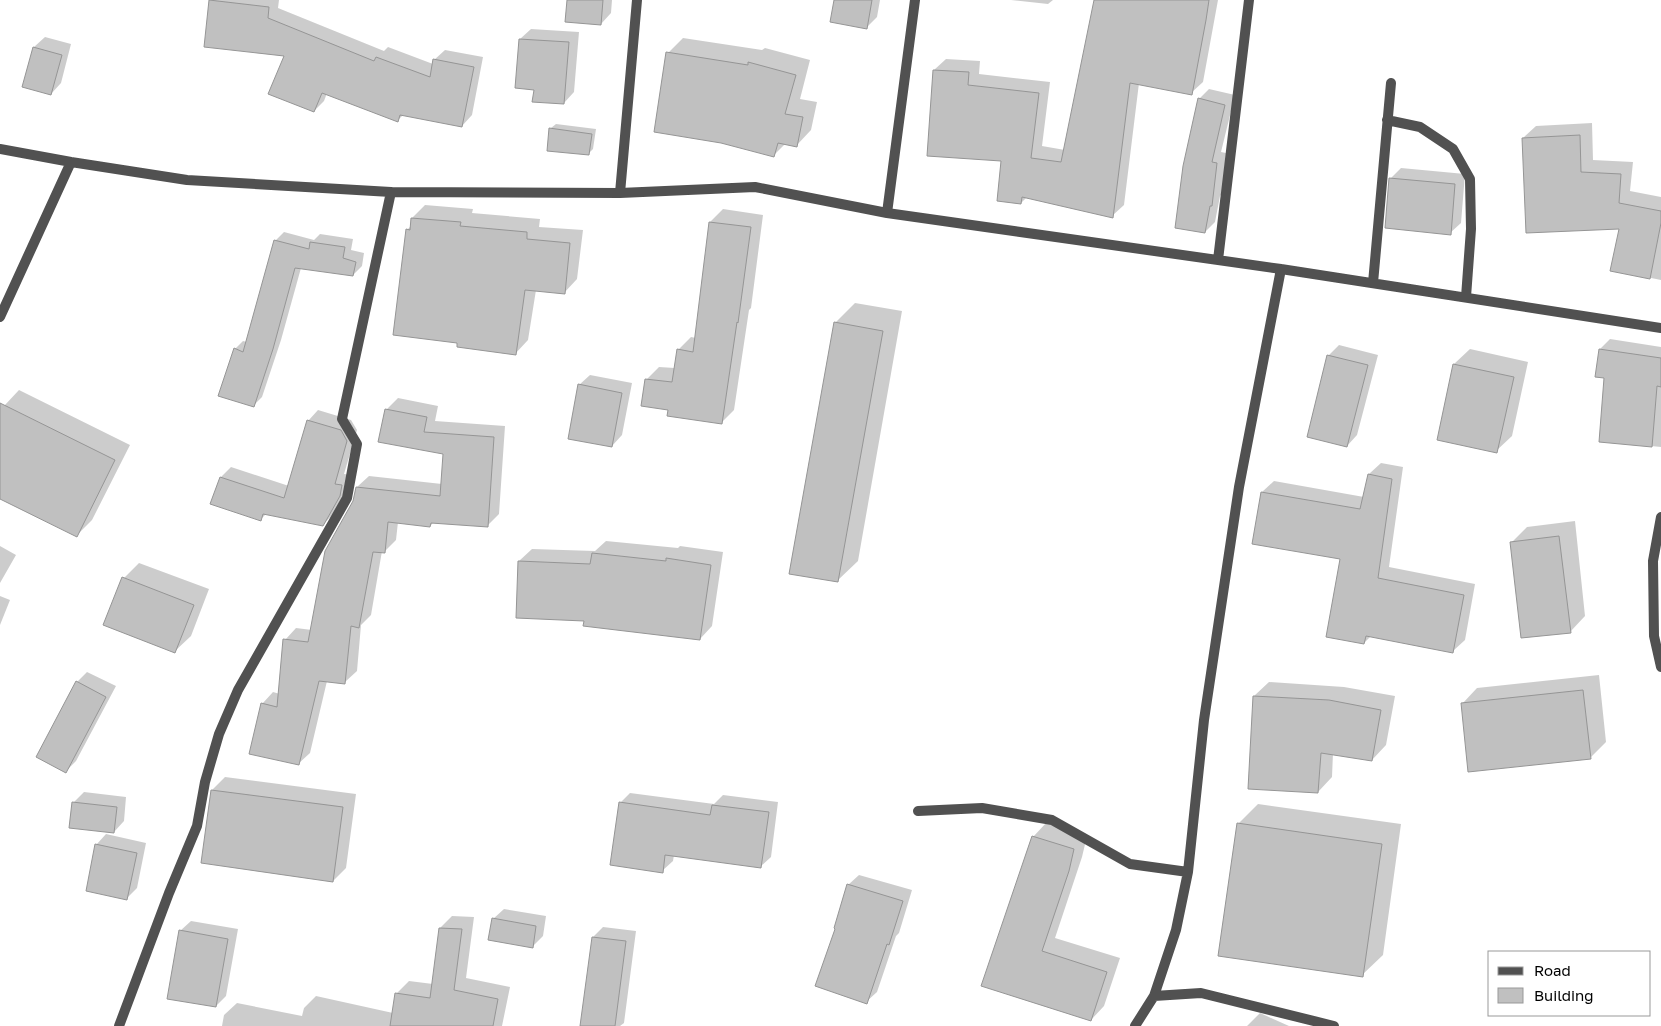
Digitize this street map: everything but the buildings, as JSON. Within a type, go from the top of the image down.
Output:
[{"type":"street","points":[[620,193],[637,0]]},
{"type":"street","points":[[887,213],[915,0]]},
{"type":"street","points":[[1218,260],[1250,0]]},
{"type":"street","points":[[1373,283],[1391,83]]},
{"type":"street","points":[[1387,120],[1420,127],[1453,150],[1470,179],[1471,229],[1466,297]]},
{"type":"street","points":[[0,149],[187,180],[391,192],[620,193],[754,187],[887,213],[1281,269],[1661,328]]},
{"type":"street","points":[[0,317],[71,162]]},
{"type":"street","points":[[119,1026],[162,911],[197,826],[206,782],[223,726],[238,690],[347,498],[357,444],[342,419],[391,192]]},
{"type":"street","points":[[1135,1026],[1154,996],[1176,930],[1188,872],[1204,720],[1237,497],[1281,269]]},
{"type":"street","points":[[1661,517],[1653,561],[1654,636],[1661,667]]},
{"type":"street","points":[[918,811],[982,808],[1052,820],[1130,864],[1188,872]]},
{"type":"street","points":[[1154,996],[1201,994],[1334,1026]]}]
